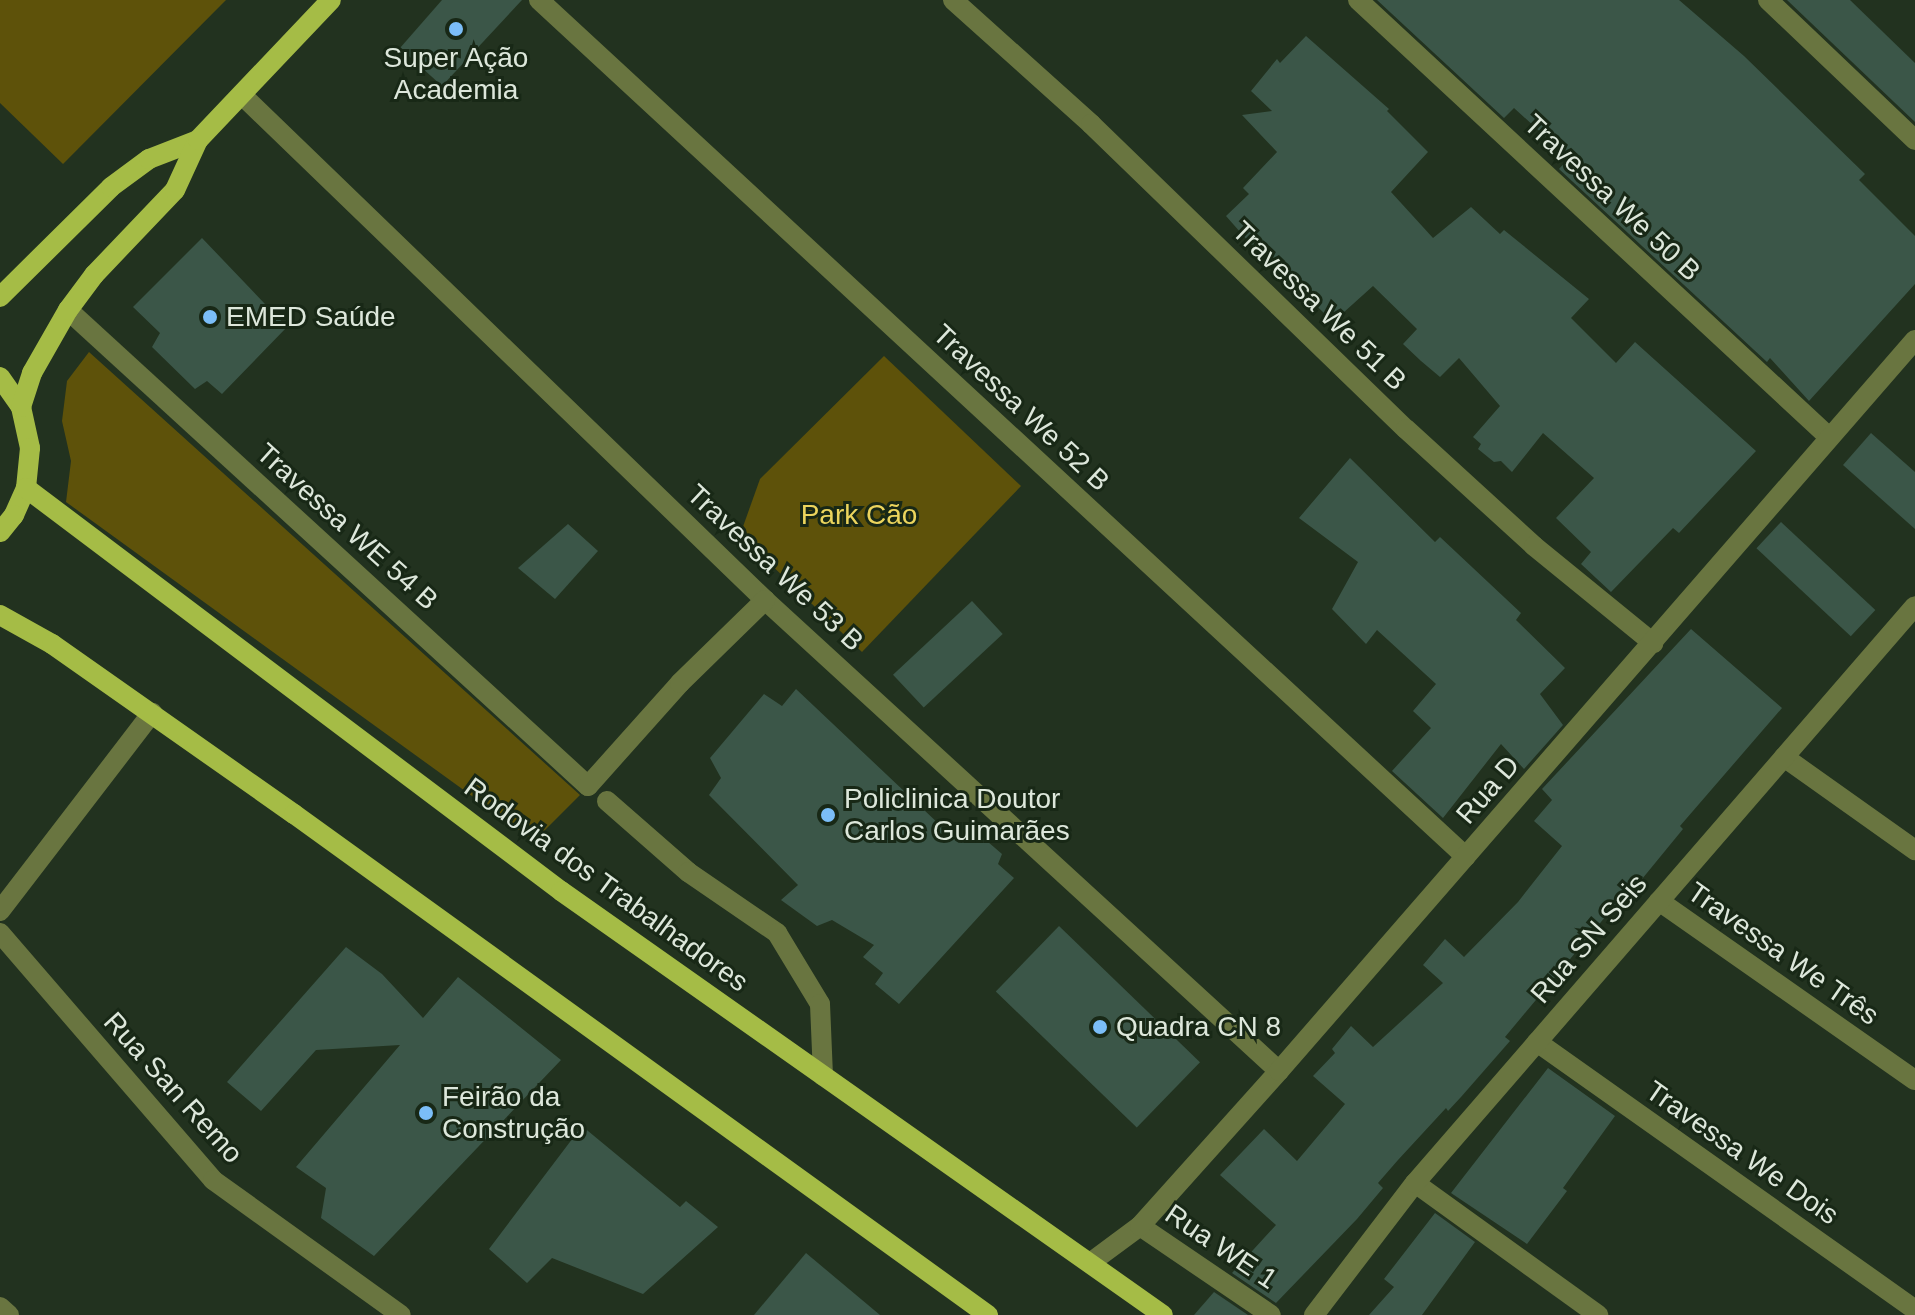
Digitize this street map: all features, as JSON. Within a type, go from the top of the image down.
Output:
[{"type":"main road","points":[[21,407],[32,373],[68,310],[94,275],[175,190],[198,140],[331,0]]},
{"type":"main road","points":[[0,297],[111,187],[149,159],[198,140]]},
{"type":"main road","points":[[0,377],[21,407],[30,448],[26,488],[14,515],[0,532]]},
{"type":"main road","name":"Rodovia dos Trabalhadores","points":[[26,488],[561,891],[1163,1315]]},
{"type":"main road","points":[[0,615],[52,644],[152,713],[988,1315]]},
{"type":"street","name":"Travessa We 52 B","points":[[539,0],[1466,857]]},
{"type":"street","name":"Travessa We 51 B","points":[[953,0],[1091,124],[1406,429],[1534,546],[1653,643]]},
{"type":"street","name":"Travessa We 50 B","points":[[1358,0],[1829,437]]},
{"type":"street","points":[[1768,0],[1915,140]]},
{"type":"street","name":"Travessa We 53 B","points":[[242,95],[765,600],[1279,1071]]},
{"type":"street","name":"Travessa WE 54 B","points":[[68,310],[588,786],[680,683],[765,600]]},
{"type":"street","name":"Rua D","points":[[1090,1263],[1140,1226],[1279,1071],[1915,340]]},
{"type":"street","name":"Rua SN Seis","points":[[1314,1315],[1415,1183],[1913,612]]},
{"type":"street","points":[[0,911],[152,713]]},
{"type":"street","points":[[1784,757],[1915,850]]},
{"type":"street","points":[[607,801],[688,872],[777,933],[820,1004],[823,1076]]},
{"type":"street","name":"Travessa We Três","points":[[1659,901],[1915,1080]]},
{"type":"street","name":"Rua San Remo","points":[[0,933],[213,1180],[401,1315]]},
{"type":"street","name":"Travessa We Dois","points":[[1537,1042],[1915,1310]]},
{"type":"street","points":[[1415,1183],[1598,1315]]},
{"type":"street","name":"Rua WE 1","points":[[1140,1226],[1271,1315]]},
{"type":"street","points":[[0,1307],[9,1315]]},
{"type":"green space","points":[[0,0],[226,0],[63,164],[0,103]]},
{"type":"green space","points":[[89,352],[580,795],[534,841],[66,502],[71,461],[62,421],[67,381]]},
{"type":"green space","name":"Park Cão","points":[[884,356],[1021,486],[862,652],[740,535],[760,479]]},
{"type":"building","name":"Super Ação Academia","points":[[442,0],[522,0],[442,86],[400,48]]},
{"type":"building","points":[[1377,0],[1679,0],[1744,56],[1865,174],[1859,180],[1915,236],[1915,284],[1809,401],[1770,358],[1767,362],[1559,169],[1569,158],[1514,108],[1504,118]]},
{"type":"building","points":[[1787,0],[1850,0],[1915,63],[1915,122]]},
{"type":"building","points":[[1306,36],[1389,109],[1387,111],[1428,152],[1391,192],[1433,238],[1471,207],[1500,234],[1504,230],[1589,299],[1571,318],[1616,363],[1635,342],[1756,451],[1679,533],[1673,528],[1611,592],[1581,564],[1591,552],[1556,518],[1594,478],[1543,433],[1512,472],[1501,461],[1494,462],[1478,449],[1481,444],[1473,437],[1500,406],[1459,358],[1440,377],[1403,344],[1417,329],[1373,286],[1333,322],[1273,263],[1270,266],[1226,216],[1249,194],[1243,188],[1277,152],[1242,115],[1272,111],[1251,91],[1277,59],[1280,63]]},
{"type":"building","name":"EMED Saúde","points":[[202,238],[287,327],[222,394],[207,381],[195,389],[152,347],[160,333],[133,307]]},
{"type":"building","points":[[1871,433],[1915,472],[1915,529],[1843,465]]},
{"type":"building","points":[[1350,458],[1435,542],[1440,537],[1521,613],[1516,620],[1565,668],[1540,694],[1563,725],[1524,769],[1501,744],[1443,818],[1392,771],[1431,728],[1413,711],[1436,684],[1377,630],[1366,644],[1332,609],[1358,562],[1299,518]]},
{"type":"building","points":[[1781,522],[1875,610],[1851,636],[1756,548]]},
{"type":"building","points":[[568,524],[598,551],[555,599],[518,568]]},
{"type":"building","points":[[972,601],[1003,634],[924,708],[893,675]]},
{"type":"building","points":[[1691,629],[1782,708],[1680,826],[1683,829],[1624,901],[1621,898],[1505,1037],[1510,1041],[1378,1183],[1383,1188],[1357,1219],[1276,1303],[1232,1273],[1276,1225],[1220,1175],[1264,1129],[1297,1161],[1345,1104],[1313,1076],[1335,1053],[1332,1049],[1351,1026],[1373,1047],[1443,983],[1423,965],[1445,939],[1464,957],[1518,902],[1562,846],[1534,821],[1552,800],[1542,789]]},
{"type":"building","name":"Policlinica Doutor Carlos Guimarães","points":[[796,689],[959,843],[973,829],[1002,854],[998,864],[1014,878],[899,1004],[875,984],[883,973],[863,957],[874,945],[832,920],[817,926],[781,900],[798,885],[709,795],[721,778],[710,758],[764,694],[782,706]]},
{"type":"building","name":"Quadra CN 8","points":[[1059,926],[1200,1062],[1137,1128],[996,991]]},
{"type":"building","name":"Feirão da Construção","points":[[346,947],[382,974],[423,1018],[458,977],[561,1060],[374,1256],[321,1218],[326,1188],[296,1167],[400,1045],[316,1050],[261,1111],[227,1082]]},
{"type":"building","points":[[1548,1068],[1615,1116],[1563,1188],[1567,1191],[1527,1244],[1451,1193]]},
{"type":"building","points":[[582,1126],[680,1207],[686,1201],[718,1227],[643,1294],[552,1258],[527,1283],[489,1249]]},
{"type":"building","points":[[1435,1213],[1475,1242],[1422,1315],[1369,1315],[1394,1287],[1384,1279]]},
{"type":"building","points":[[806,1253],[880,1315],[754,1315]]},
{"type":"building","points":[[1214,1292],[1248,1315],[1194,1315]]},
{"type":"place","name":"Super Ação Academia","points":[[456,29]]},
{"type":"place","name":"EMED Saúde","points":[[210,317]]},
{"type":"place","name":"Policlinica Doutor Carlos Guimarães","points":[[828,815]]},
{"type":"place","name":"Quadra CN 8","points":[[1100,1027]]},
{"type":"place","name":"Feirão da Construção","points":[[426,1113]]}]
